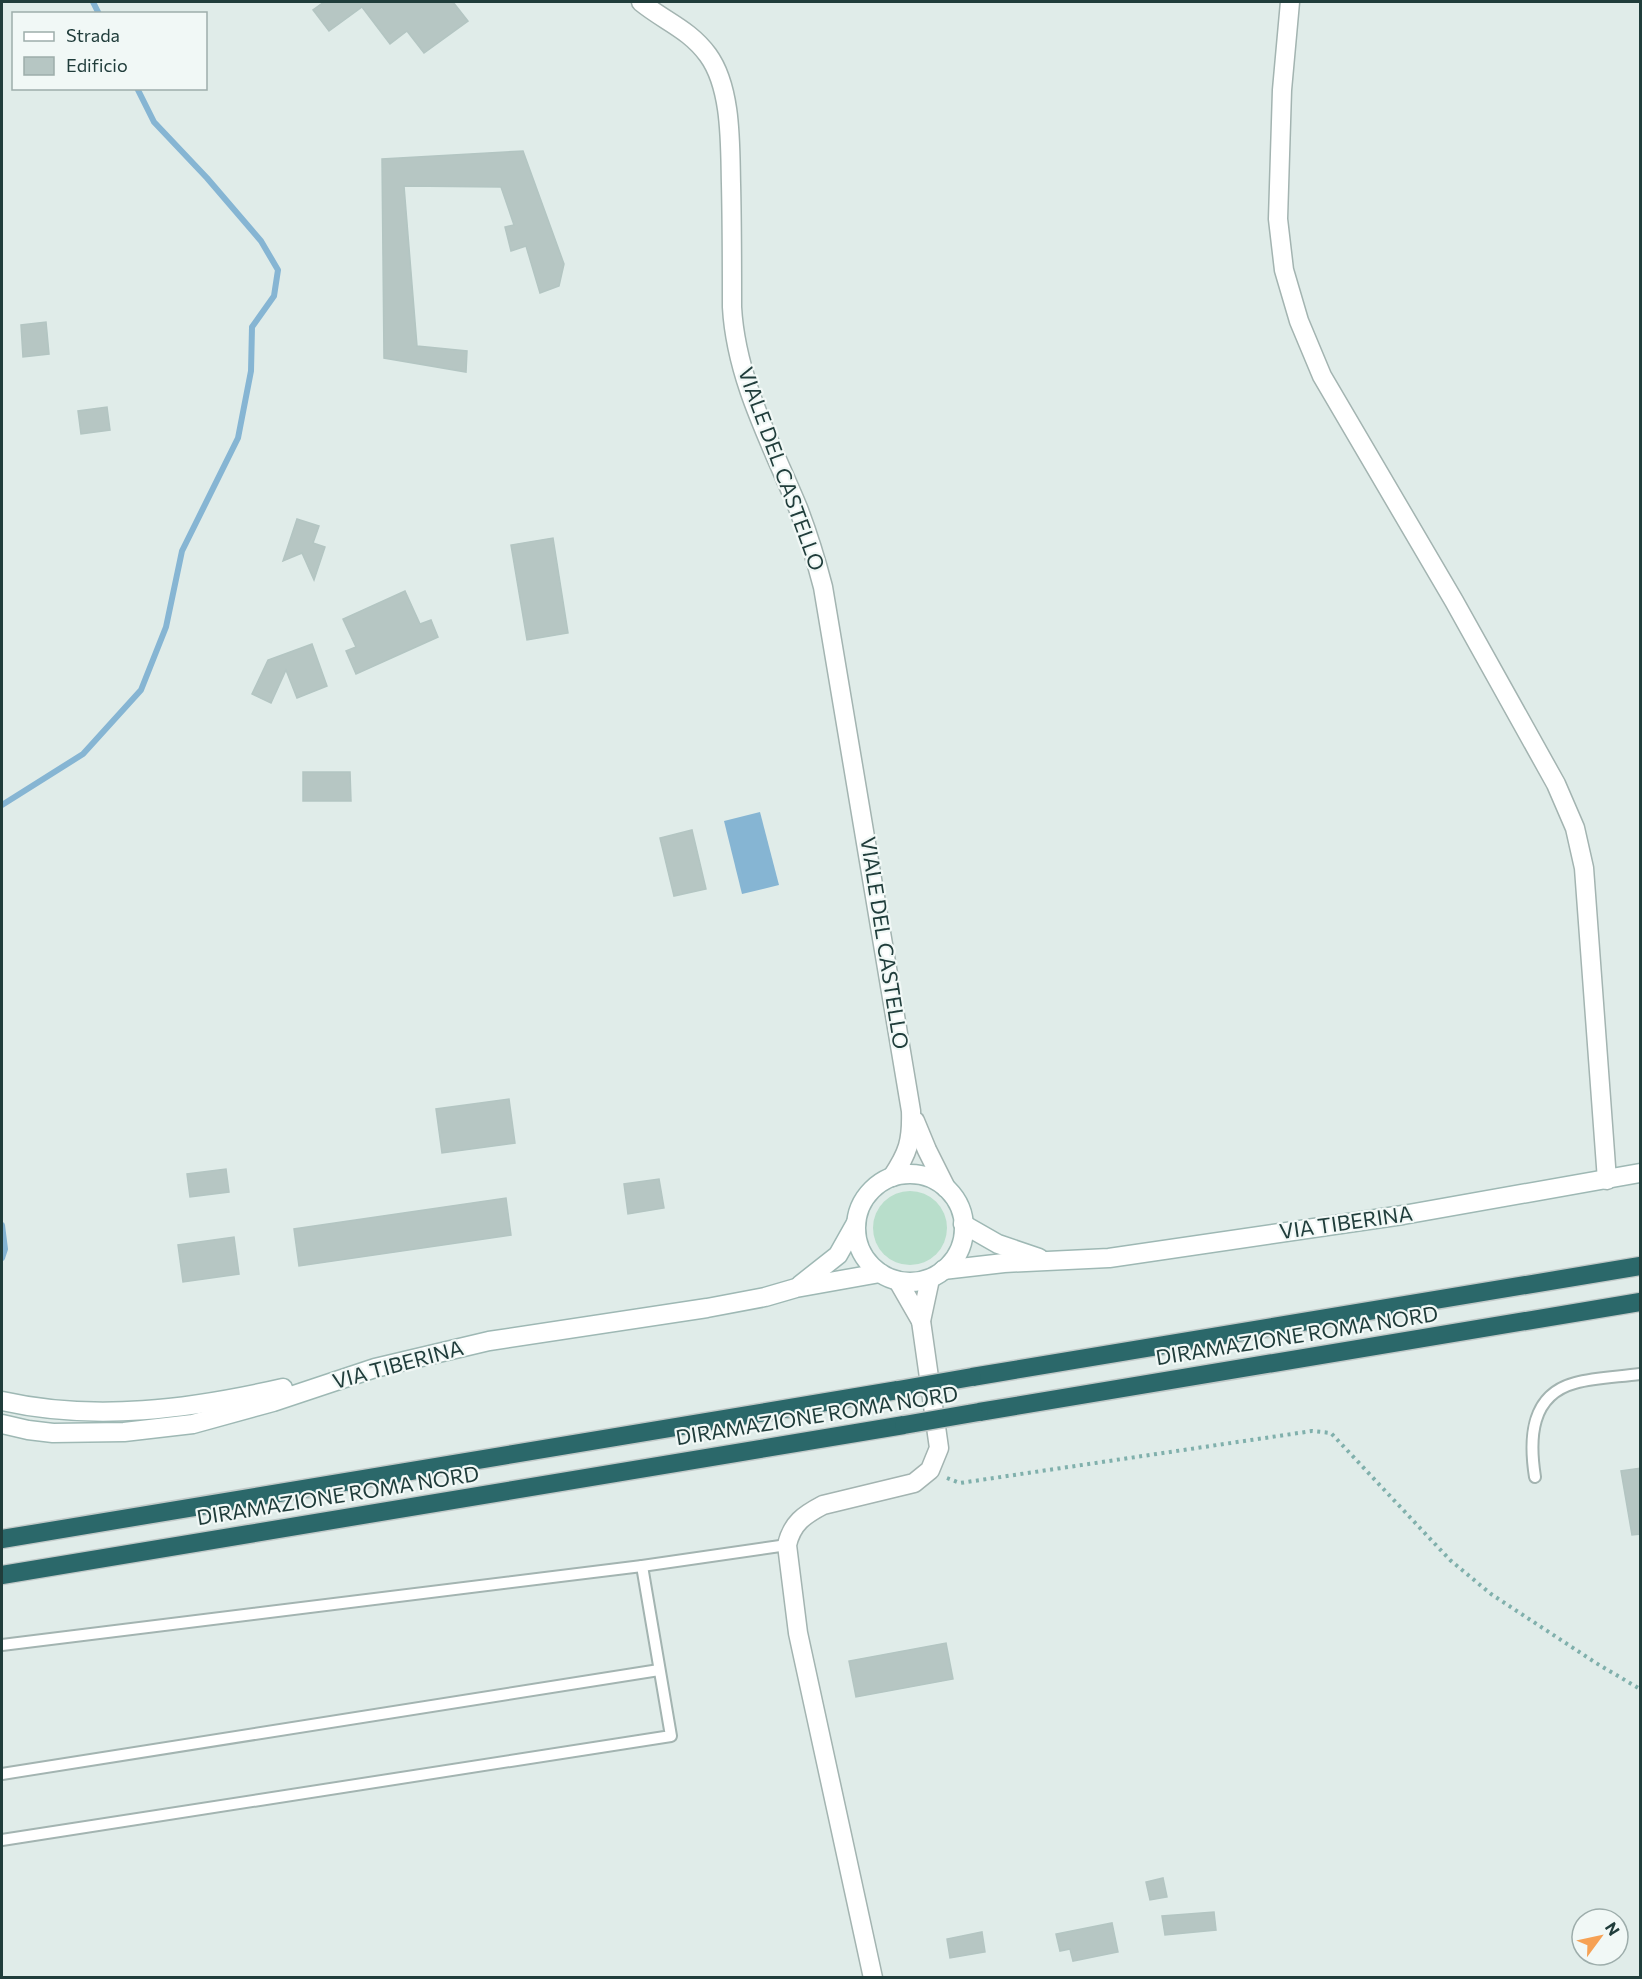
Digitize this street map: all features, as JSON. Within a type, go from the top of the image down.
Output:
[{"type":"highway","name":"DIRAMAZIONE ROMA NORD","points":[[2,1539],[1641,1266]]},
{"type":"highway","name":"DIRAMAZIONE ROMA NORD","points":[[2,1575],[1641,1302]]},
{"type":"street","name":"VIALE DEL CASTELLO","points":[[641,2],[675,23],[699,44],[717,69],[723,87],[730,152],[734,326],[752,399],[799,510],[823,587],[911,1111]]},
{"type":"street","points":[[1290,2],[1282,90],[1278,219],[1284,270],[1299,321],[1322,376],[1454,601],[1556,784],[1575,828],[1584,868],[1607,1179]]},
{"type":"street","points":[[892,1178],[910,1144],[911,1111]]},
{"type":"street","points":[[911,1111],[946,1188]]},
{"type":"street","name":"VIA TIBERINA","points":[[936,1274],[1004,1263],[1109,1258],[1403,1215],[1641,1173]]},
{"type":"street","points":[[796,1288],[833,1261],[850,1236],[867,1195],[878,1184],[906,1174],[920,1175],[934,1180],[955,1198],[961,1210],[962,1241],[955,1257],[936,1274],[914,1282],[898,1281],[880,1273],[869,1263],[861,1251],[856,1222]]},
{"type":"street","points":[[963,1224],[998,1244],[1049,1262]]},
{"type":"street","points":[[796,1288],[880,1273]]},
{"type":"street","points":[[921,1322],[936,1274]]},
{"type":"street","points":[[873,1977],[798,1633],[787,1545],[790,1532],[798,1520],[823,1505],[914,1483],[930,1470],[939,1448],[921,1322],[898,1281]]},
{"type":"street","name":"VIA TIBERINA","points":[[2,1424],[53,1433],[101,1433],[170,1427],[239,1413],[375,1368],[489,1341],[719,1306],[796,1288]]},
{"type":"street","points":[[2,1401],[52,1410],[110,1412],[147,1410],[239,1398],[375,1368]]},
{"type":"lane","points":[[1535,1477],[1532,1437],[1540,1410],[1553,1394],[1576,1383],[1641,1374]]},
{"type":"lane","points":[[2,1645],[642,1566],[787,1545]]},
{"type":"lane","points":[[2,1840],[670,1736],[642,1566]]},
{"type":"lane","points":[[2,1774],[659,1670]]},
{"type":"path","points":[[930,1470],[960,1483],[1312,1431],[1331,1433],[1449,1560],[1482,1587],[1565,1643],[1641,1689]]},
{"type":"green space","points":[[910,1191],[931,1197],[941,1207],[947,1228],[941,1249],[931,1259],[910,1265],[889,1259],[879,1249],[873,1228],[879,1207],[889,1197]]},
{"type":"water","points":[[760,812],[779,885],[742,894],[724,821]]},
{"type":"building","points":[[324,2],[453,2],[468,21],[424,53],[407,31],[390,44],[362,7],[329,31],[313,10]]},
{"type":"building","points":[[523,151],[564,264],[559,286],[540,293],[526,246],[511,251],[505,227],[514,225],[501,187],[404,186],[417,346],[467,351],[466,372],[384,358],[382,159]]},
{"type":"building","points":[[46,322],[49,354],[23,357],[21,325]]},
{"type":"building","points":[[107,407],[110,430],[81,434],[78,411]]},
{"type":"building","points":[[297,519],[319,526],[313,543],[325,547],[314,580],[302,553],[283,561]]},
{"type":"building","points":[[553,538],[568,633],[527,640],[511,545]]},
{"type":"building","points":[[405,591],[420,624],[431,620],[438,637],[356,674],[346,651],[356,647],[343,619]]},
{"type":"building","points":[[312,644],[327,686],[297,698],[286,670],[271,703],[252,694],[268,660]]},
{"type":"building","points":[[303,772],[350,772],[351,801],[303,801]]},
{"type":"building","points":[[692,830],[706,889],[674,896],[660,838]]},
{"type":"building","points":[[509,1099],[515,1143],[442,1153],[436,1109]]},
{"type":"building","points":[[226,1169],[229,1192],[190,1197],[187,1174]]},
{"type":"building","points":[[659,1179],[664,1208],[628,1214],[624,1184]]},
{"type":"building","points":[[506,1198],[511,1235],[299,1266],[294,1229]]},
{"type":"building","points":[[234,1237],[239,1274],[183,1282],[178,1245]]},
{"type":"building","points":[[1641,1468],[1641,1534],[1632,1535],[1621,1471]]},
{"type":"building","points":[[946,1643],[953,1679],[856,1697],[849,1661]]},
{"type":"building","points":[[1163,1878],[1167,1897],[1150,1900],[1146,1882]]},
{"type":"building","points":[[1214,1912],[1216,1930],[1165,1935],[1162,1916]]},
{"type":"building","points":[[1112,1923],[1118,1952],[1073,1961],[1070,1949],[1060,1951],[1056,1934]]},
{"type":"building","points":[[982,1932],[985,1952],[950,1958],[947,1939]]},
{"type":"waterway","points":[[93,2],[98,12]]},
{"type":"waterway","points":[[2,805],[83,754],[141,690],[166,627],[182,551],[238,438],[251,371],[252,327],[274,296],[278,270],[261,241],[207,178],[154,122],[138,90]]},
{"type":"waterway","points":[[2,1225],[5,1249],[2,1258]]}]
